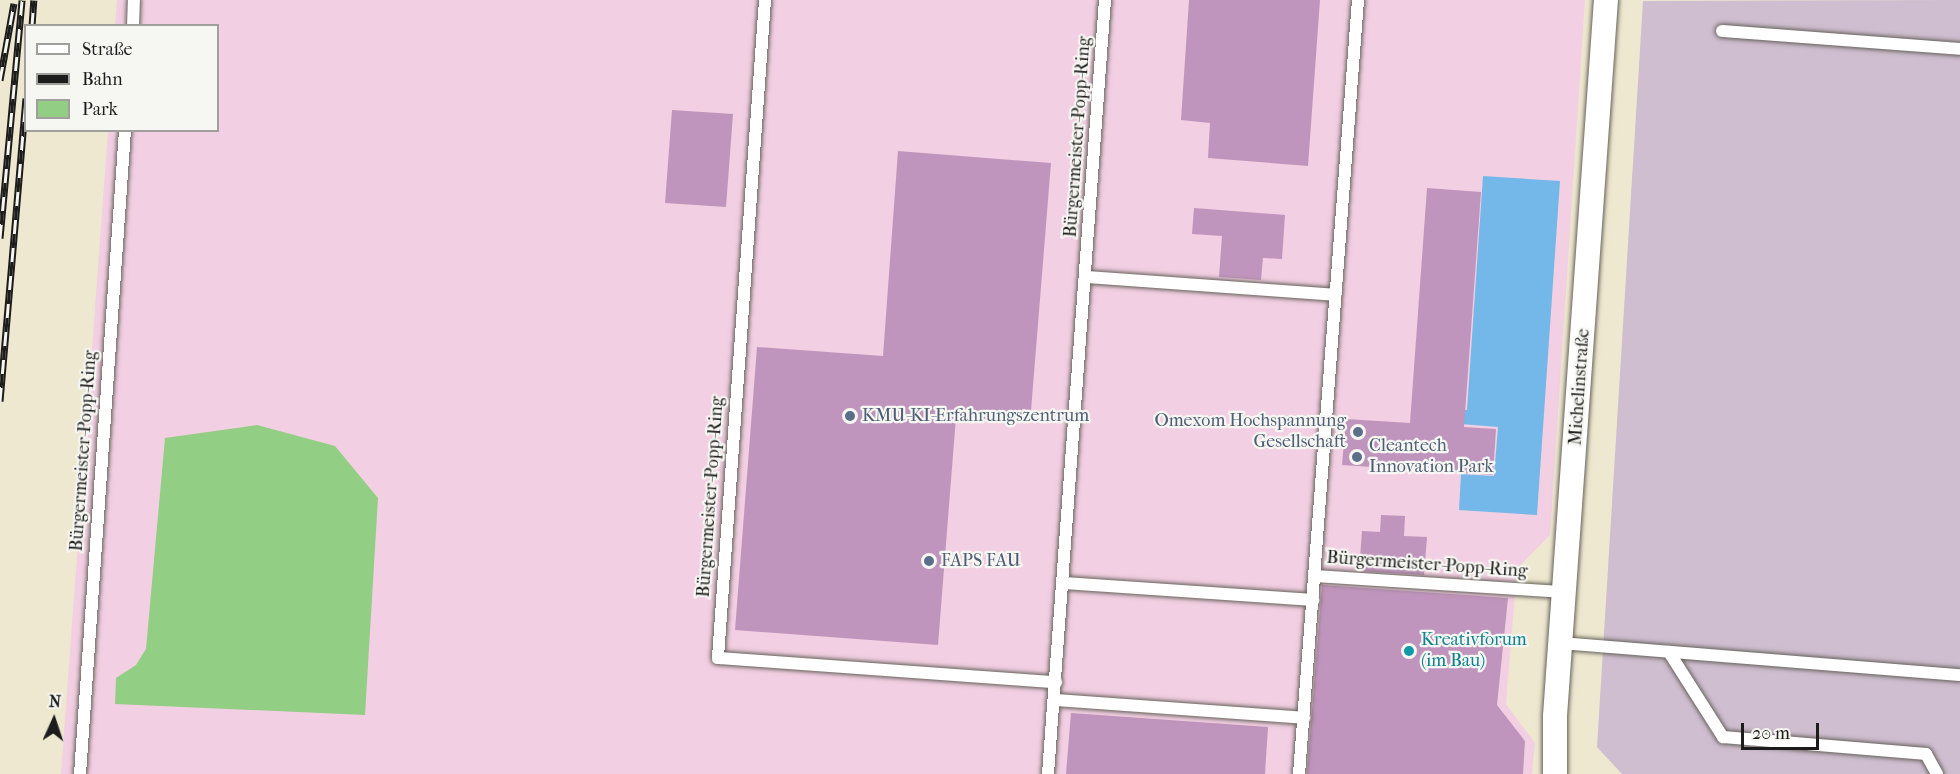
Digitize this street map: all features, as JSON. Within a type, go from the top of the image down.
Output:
[{"type":"street","name":"Michelinstraße","points":[[1555,774],[1560,644],[1606,0]]},
{"type":"lane","points":[[133,24],[135,0]]},
{"type":"lane","name":"Bürgermeister-Popp-Ring","points":[[765,0],[718,658],[1056,682]]},
{"type":"lane","name":"Bürgermeister-Popp-Ring","points":[[1048,774],[1064,583],[1105,0]]},
{"type":"lane","name":"Bürgermeister-Popp-Ring","points":[[1358,0],[1315,576],[1564,592]]},
{"type":"lane","points":[[1722,32],[1960,49]]},
{"type":"lane","name":"Bürgermeister-Popp-Ring","points":[[80,774],[125,132]]},
{"type":"lane","points":[[1086,277],[1335,295]]},
{"type":"lane","points":[[1299,774],[1315,576]]},
{"type":"lane","points":[[1064,583],[1313,600]]},
{"type":"lane","points":[[1560,644],[1960,675]]},
{"type":"lane","points":[[1668,652],[1724,737],[1926,754],[1937,774]]},
{"type":"lane","points":[[1055,700],[1304,718]]},
{"type":"shaded area","name":"Cleantech Innovation Park","points":[[117,0],[1585,0],[1550,535],[1517,569],[1506,704],[1535,743],[1532,774],[61,774],[108,132],[219,132],[219,24],[115,24]]},
{"type":"shaded area","points":[[1960,0],[1960,774],[1622,774],[1597,747],[1643,1]]},
{"type":"green space","points":[[257,425],[335,446],[378,498],[365,715],[115,704],[116,678],[136,665],[146,649],[165,438]]},
{"type":"water","points":[[1483,176],[1560,181],[1537,515],[1459,510],[1461,474],[1494,476],[1498,427],[1448,423],[1449,409],[1467,410]]},
{"type":"building","points":[[1189,0],[1320,0],[1308,166],[1208,158],[1210,123],[1181,120]]},
{"type":"building","points":[[672,110],[733,114],[726,207],[665,203]]},
{"type":"building","points":[[898,151],[1051,163],[1030,423],[956,417],[938,645],[735,630],[757,347],[883,356]]},
{"type":"building","points":[[1427,188],[1481,192],[1464,427],[1496,429],[1493,475],[1342,465],[1346,419],[1410,423]]},
{"type":"building","points":[[1194,208],[1285,215],[1282,259],[1263,258],[1261,280],[1219,277],[1222,236],[1192,234]]},
{"type":"building","points":[[1381,515],[1405,516],[1404,536],[1427,537],[1424,575],[1359,571],[1362,531],[1380,532]]},
{"type":"building","name":"Kreativforum (im Bau)","points":[[1322,585],[1508,598],[1497,705],[1525,741],[1523,774],[1307,774]]},
{"type":"building","points":[[1071,713],[1268,727],[1265,774],[1066,774]]},
{"type":"railway","points":[[0,238],[22,0]]},
{"type":"railway","points":[[32,24],[34,0]]},
{"type":"railway","points":[[0,80],[14,3]]},
{"type":"railway","points":[[0,401],[24,121]]},
{"type":"place","name":"KMU-KI-Erfahrungszentrum","points":[[850,416]]},
{"type":"place","name":"Omexom Hochspannung Gesellschaft","points":[[1358,432]]},
{"type":"place","name":"Cleantech Innovation Park","points":[[1357,457]]},
{"type":"place","name":"FAPS FAU","points":[[929,561]]},
{"type":"place","name":"Kreativforum (im Bau)","points":[[1409,651]]}]
